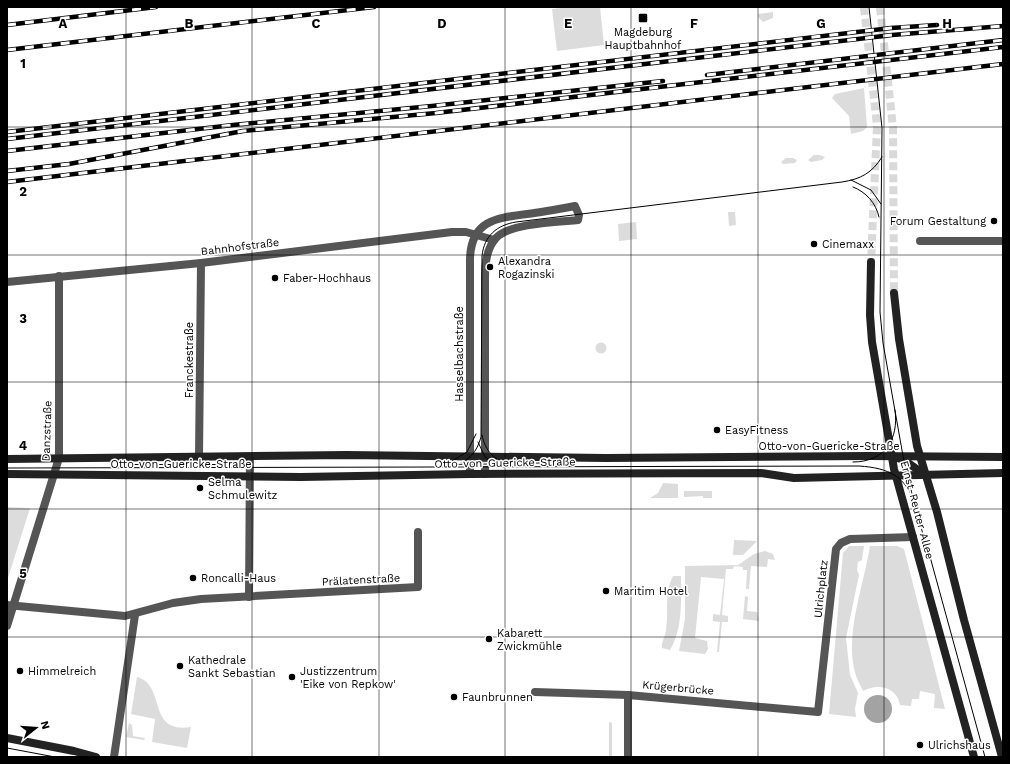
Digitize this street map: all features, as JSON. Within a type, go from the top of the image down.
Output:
[{"type":"street","points":[[475,235],[482,226],[497,218],[576,206],[578,210],[578,220],[514,229],[503,232],[494,240],[488,252],[485,269],[485,474]]},
{"type":"street","name":"Bahnhofstraße","points":[[7,282],[201,262],[444,233],[466,232],[494,240]]},
{"type":"street","name":"Hasselbachstraße","points":[[470,474],[470,259],[471,248],[475,235]]},
{"type":"street","points":[[920,242],[1003,241]]},
{"type":"street","name":"Franckestraße","points":[[199,457],[201,262]]},
{"type":"street","name":"Ernst-Reuter-Allee","points":[[871,262],[870,315],[872,342],[891,456],[912,537],[974,757]]},
{"type":"street","name":"Danzstraße","points":[[7,626],[10,605],[59,458],[59,276]]},
{"type":"street","name":"Ernst-Reuter-Allee","points":[[894,293],[899,339],[920,456],[939,519],[964,620],[1002,757]]},
{"type":"street","name":"Otto-von-Guericke-Straße","points":[[7,459],[360,455],[470,457],[1003,457]]},
{"type":"street","points":[[891,456],[904,460],[925,475]]},
{"type":"street","points":[[10,605],[121,616],[135,615],[180,601],[249,597],[250,457]]},
{"type":"street","name":"Otto-von-Guericke-Straße","points":[[7,474],[376,476],[470,474],[761,473],[794,478],[896,477],[1003,473]]},
{"type":"street","name":"Prälatenstraße","points":[[249,597],[418,587],[418,532]]},
{"type":"street","name":"Ulrichplatz","points":[[818,712],[836,549],[841,543],[850,539],[912,537]]},
{"type":"street","points":[[114,757],[135,615]]},
{"type":"street","name":"Krügerbrücke","points":[[535,692],[628,695],[818,712]]},
{"type":"street","points":[[628,695],[628,757]]},
{"type":"street","points":[[7,738],[74,751],[96,757]]},
{"type":"shaded area","points":[[571,7],[600,7],[604,45],[557,51],[552,9]]},
{"type":"shaded area","points":[[773,12],[773,18],[763,22],[758,17],[758,14]]},
{"type":"shaded area","points":[[864,88],[867,127],[863,131],[851,134],[849,116],[832,98],[835,94]]},
{"type":"shaded area","points":[[814,155],[825,157],[822,160],[811,162],[808,160]]},
{"type":"shaded area","points":[[786,158],[793,158],[797,160],[795,163],[783,164],[781,162]]},
{"type":"shaded area","points":[[728,212],[735,212],[736,225],[729,226]]},
{"type":"shaded area","points":[[636,222],[637,239],[619,241],[618,224]]},
{"type":"shaded area","points":[[599,343],[603,343],[605,344],[605,352],[599,353],[596,350],[596,346]]},
{"type":"shaded area","points":[[663,483],[678,484],[678,498],[650,498],[658,493]]},
{"type":"shaded area","points":[[684,491],[712,491],[712,498],[703,498],[703,496],[684,497]]},
{"type":"shaded area","points":[[7,507],[30,508],[7,581]]},
{"type":"shaded area","points":[[734,540],[757,541],[743,555],[733,555]]},
{"type":"shaded area","points":[[849,546],[864,546],[862,560],[858,562],[857,570],[859,575],[846,638],[850,675],[858,693],[855,709],[856,717],[829,714],[843,553]]},
{"type":"shaded area","points":[[870,546],[897,546],[904,549],[945,709],[934,708],[935,694],[920,691],[919,699],[912,699],[911,706],[900,705],[895,694],[886,688],[875,687],[863,691],[855,674],[852,653],[852,638]]},
{"type":"shaded area","points":[[765,551],[773,554],[775,560],[768,559],[767,567],[751,566],[749,589],[746,589],[747,570],[743,570],[743,567],[734,566],[733,569],[726,569],[722,615],[728,616],[728,622],[722,622],[719,652],[717,652],[720,622],[713,621],[713,614],[720,615],[724,579],[701,577],[695,638],[707,641],[708,649],[705,654],[679,651],[685,619],[685,566],[738,565],[754,554]]},
{"type":"shaded area","points":[[673,576],[681,576],[681,604],[677,633],[670,650],[662,648],[662,645],[666,632],[669,589]]},
{"type":"shaded area","points":[[745,596],[748,597],[747,611],[757,612],[759,621],[743,619]]},
{"type":"shaded area","points":[[137,677],[146,682],[152,689],[158,708],[168,723],[177,727],[191,727],[187,748],[152,742],[155,719],[131,714]]},
{"type":"shaded area","points":[[878,695],[884,696],[888,699],[891,703],[891,715],[888,719],[884,722],[878,723],[872,722],[868,719],[865,715],[864,709],[865,703],[868,699],[872,696]]},
{"type":"shaded area","points":[[609,722],[612,723],[612,757],[609,757]]},
{"type":"shaded area","points":[[129,723],[132,725],[133,736],[145,738],[144,740],[126,737]]},
{"type":"tunnel","points":[[864,7],[877,126],[871,262]]},
{"type":"tunnel","points":[[880,7],[893,128],[894,293]]},
{"type":"tram line","points":[[869,7],[882,128],[880,312],[883,343],[903,456],[911,489]]},
{"type":"tram line","points":[[454,466],[468,459],[472,455],[481,437],[482,256],[485,243],[497,229],[516,222],[842,182],[855,179],[870,171],[882,157]]},
{"type":"tram line","points":[[851,180],[871,190],[881,204]]},
{"type":"tram line","points":[[853,187],[858,189],[870,199],[876,207],[879,217]]},
{"type":"tram line","points":[[853,462],[874,458],[888,447],[895,430],[895,410]]},
{"type":"tram line","points":[[452,461],[467,452],[476,434]]},
{"type":"tram line","points":[[482,435],[483,441],[488,451],[492,455],[500,460],[511,463]]},
{"type":"tram line","points":[[478,442],[485,457],[499,466]]},
{"type":"tram line","points":[[7,468],[859,466],[879,469],[895,476],[907,487],[916,506]]},
{"type":"tram line","points":[[915,502],[985,757]]},
{"type":"tram line","points":[[7,748],[55,757]]},
{"type":"railway","points":[[7,25],[156,7]]},
{"type":"railway","points":[[7,50],[374,7]]},
{"type":"railway","points":[[7,132],[891,28],[937,25]]},
{"type":"railway","points":[[7,139],[892,35],[1003,26]]},
{"type":"railway","points":[[707,75],[1003,40]]},
{"type":"railway","points":[[7,171],[69,164],[243,131],[436,113],[1003,47]]},
{"type":"railway","points":[[7,182],[1003,64]]},
{"type":"railway","points":[[7,151],[233,125],[432,106],[663,81]]},
{"type":"place","name":"Magdeburg Hauptbahnhof","points":[[643,18]]},
{"type":"place","name":"Forum Gestaltung","points":[[994,221]]},
{"type":"place","name":"Cinemaxx","points":[[814,244]]},
{"type":"place","name":"Alexandra Rogazinski","points":[[490,267]]},
{"type":"place","name":"Faber-Hochhaus","points":[[275,278]]},
{"type":"place","name":"EasyFitness","points":[[717,430]]},
{"type":"place","name":"Selma Schmulewitz","points":[[200,488]]},
{"type":"place","name":"Roncalli-Haus","points":[[193,578]]},
{"type":"place","name":"Maritim Hotel","points":[[606,591]]},
{"type":"place","name":"Kabarett Zwickmühle","points":[[489,639]]},
{"type":"place","name":"Kathedrale Sankt Sebastian","points":[[180,666]]},
{"type":"place","name":"Himmelreich","points":[[20,671]]},
{"type":"place","name":"Justizzentrum 'Eike von Repkow'","points":[[292,677]]},
{"type":"place","name":"Faunbrunnen","points":[[454,697]]},
{"type":"place","name":"Ulrichshaus","points":[[920,745]]}]
